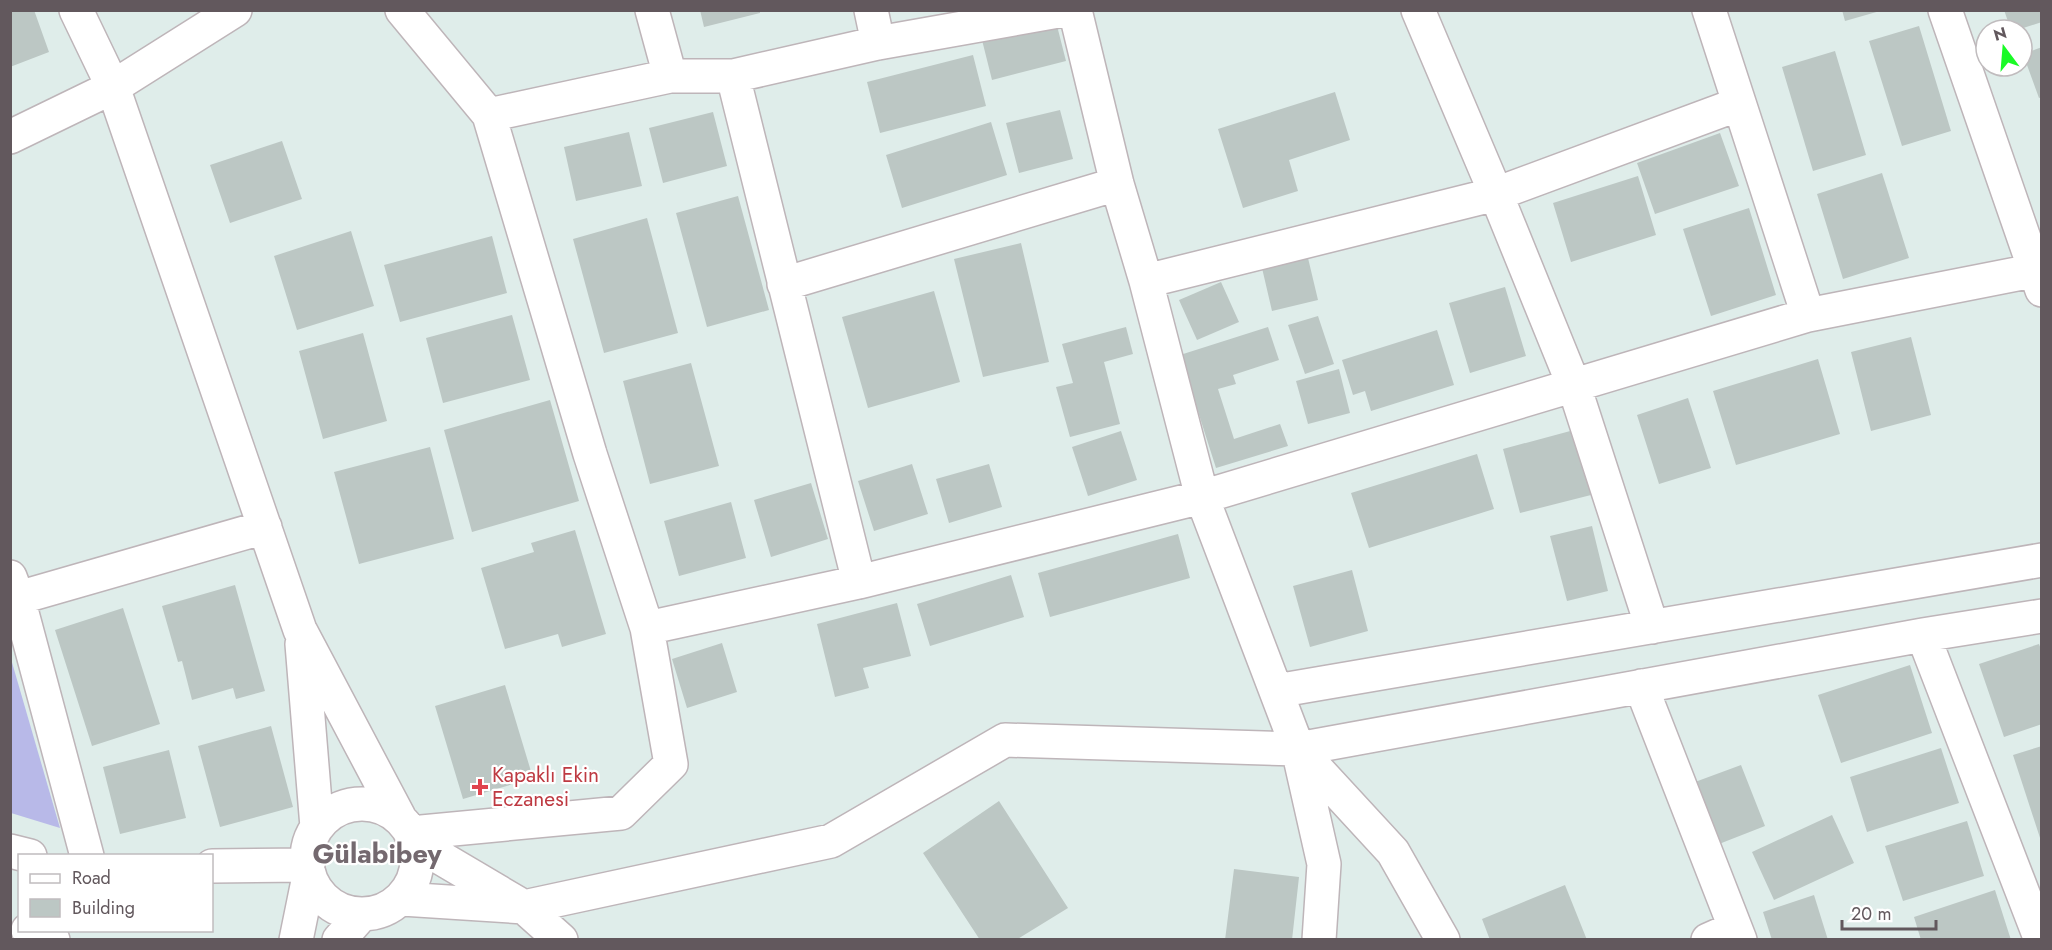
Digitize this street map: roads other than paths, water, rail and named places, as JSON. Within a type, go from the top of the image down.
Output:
[{"type":"street","points":[[76,10],[113,87],[300,630],[408,831],[418,858],[414,879],[402,899],[383,911],[360,915],[338,909],[320,896],[308,870]]},
{"type":"street","points":[[10,137],[113,87],[235,10]]},
{"type":"street","points":[[402,10],[489,115],[590,454],[647,628],[670,764],[621,813],[408,831]]},
{"type":"street","points":[[652,10],[670,76]]},
{"type":"street","points":[[871,10],[878,43]]},
{"type":"street","points":[[489,115],[670,76],[733,76],[878,43],[1064,10]]},
{"type":"street","points":[[1075,10],[1117,184],[1146,281],[1202,497],[1298,749],[1324,864],[1319,939]]},
{"type":"street","points":[[1418,10],[1497,194],[1574,386],[1652,627]]},
{"type":"street","points":[[1709,10],[1808,315]]},
{"type":"street","points":[[647,628],[859,582],[1202,497],[1808,315],[2039,277],[1945,10]]},
{"type":"street","points":[[733,76],[859,582]]},
{"type":"street","points":[[1146,281],[1497,194],[1739,104]]},
{"type":"street","points":[[784,284],[1117,184]]},
{"type":"street","points":[[87,854],[14,588],[265,526]]},
{"type":"street","points":[[1276,691],[2042,560]]},
{"type":"street","points":[[402,899],[524,907],[831,841],[1005,740],[1298,749],[1923,635],[2042,616]]},
{"type":"street","points":[[300,630],[317,827]]},
{"type":"street","points":[[1923,635],[2041,939]]},
{"type":"street","points":[[1641,686],[1728,936]]},
{"type":"street","points":[[1298,749],[1393,852],[1443,939]]},
{"type":"street","points":[[296,939],[308,870],[310,842],[317,827],[334,812],[356,804],[379,806],[408,831],[524,907],[561,939]]},
{"type":"street","points":[[10,851],[25,854]]},
{"type":"street","points":[[213,867],[308,870]]},
{"type":"street","points":[[339,939],[360,915]]},
{"type":"street","points":[[34,932],[53,939]]},
{"type":"place","name":"Kapaklı Ekin Eczanesi","points":[[480,787]]},
{"type":"district","name":"Gülabibey","points":[[377,854]]}]
